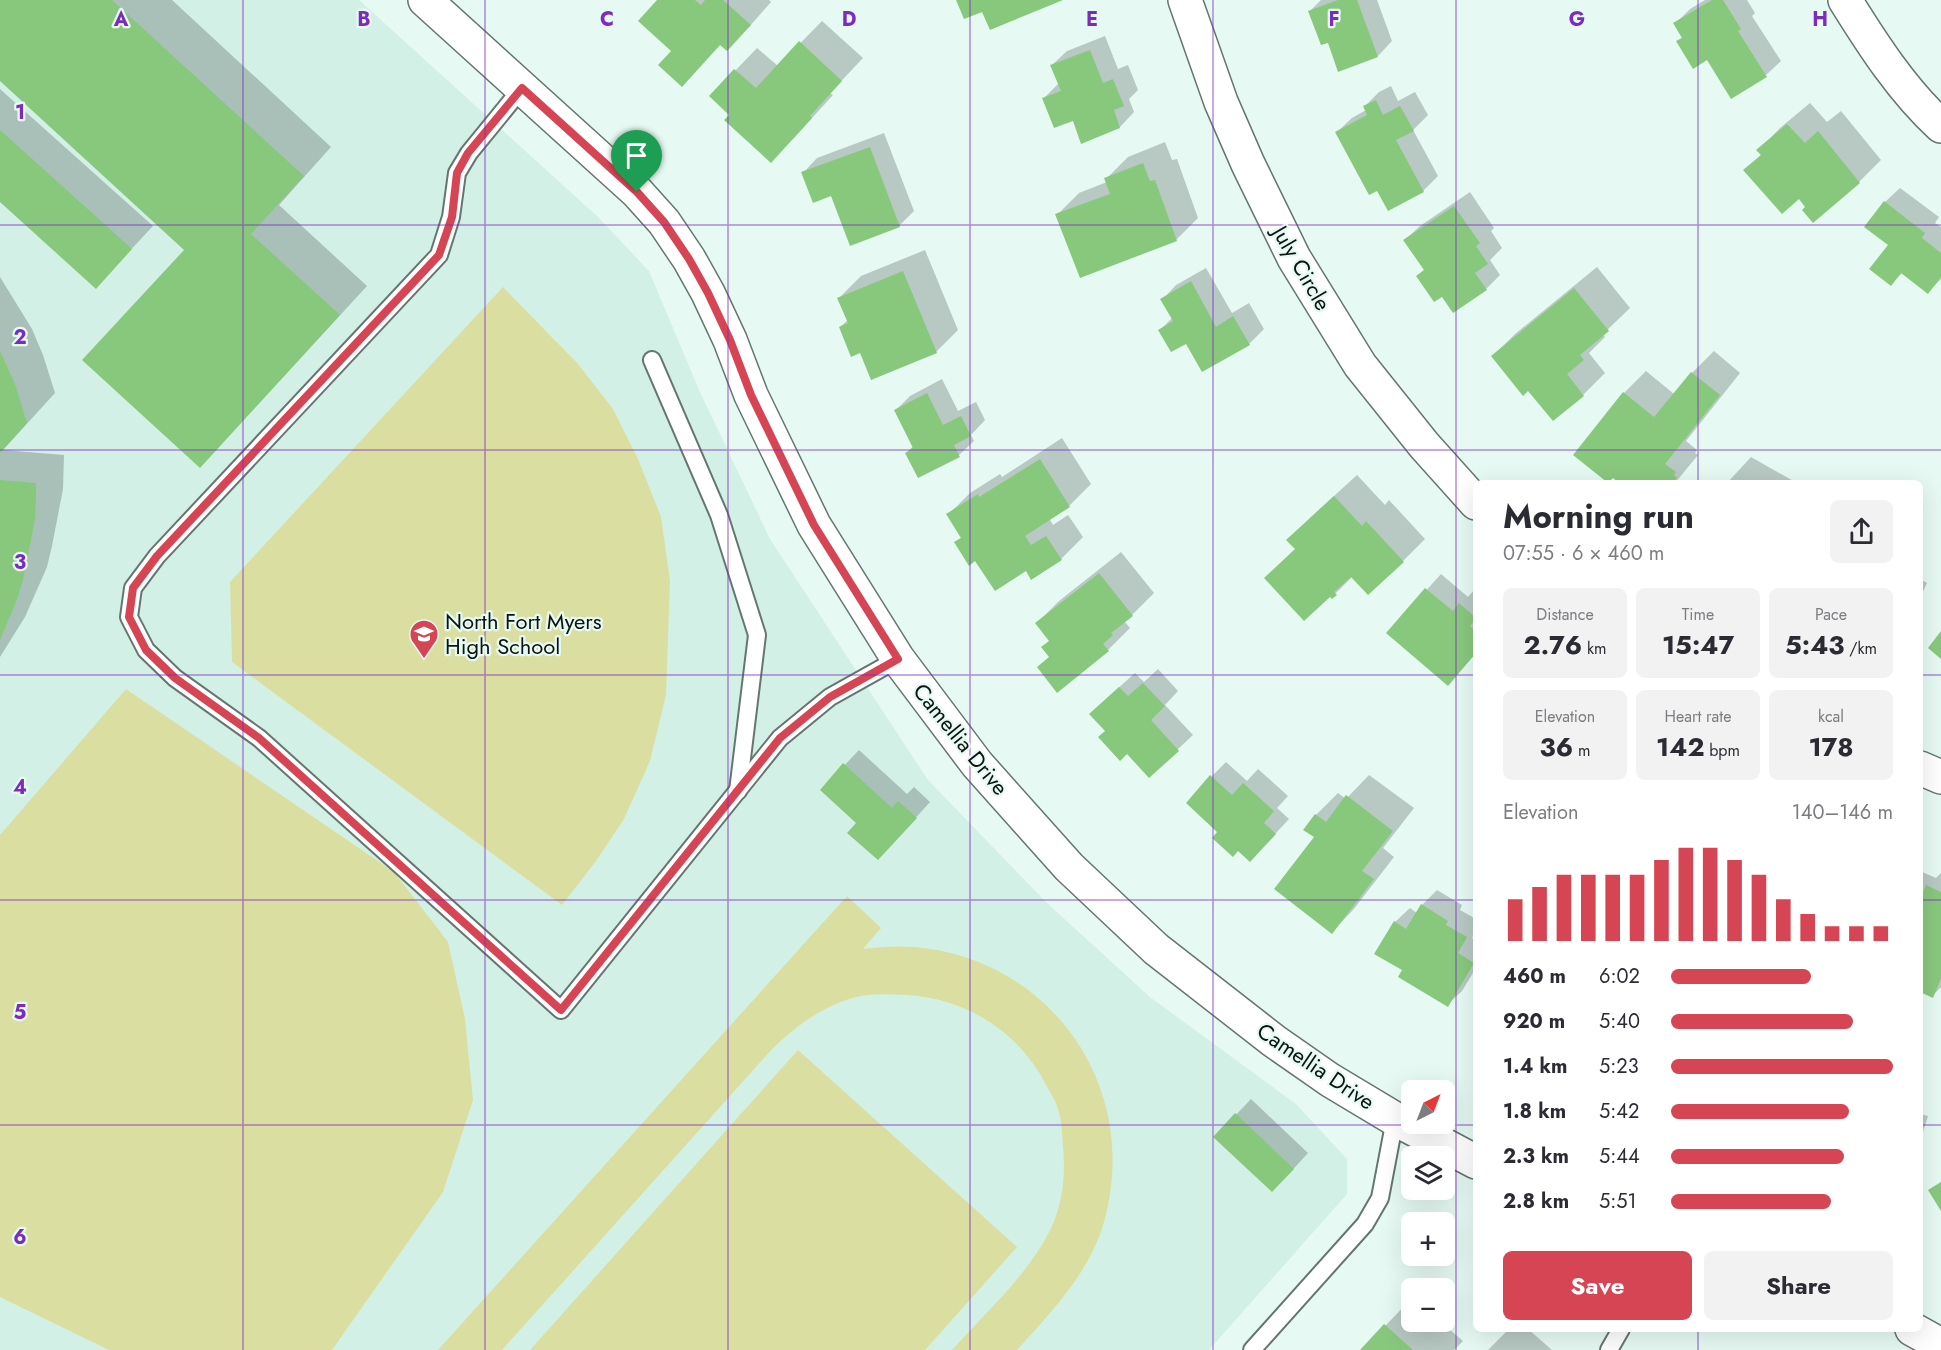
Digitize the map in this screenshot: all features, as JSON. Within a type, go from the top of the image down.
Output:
[{"type":"street","name":"Camellia Drive","points":[[425,0],[637,192],[664,222],[708,293],[730,340],[751,395],[814,525],[898,659],[977,764],[1069,867],[1156,949],[1274,1041],[1330,1080],[1395,1119],[1473,1160]]},
{"type":"street","name":"July Circle","points":[[1185,0],[1221,102],[1248,164],[1294,258],[1360,364],[1424,445],[1473,499]]},
{"type":"street","points":[[1845,0],[1894,74],[1919,106],[1941,126]]},
{"type":"street","points":[[1923,769],[1941,777]]},
{"type":"street","points":[[1917,1332],[1941,1346]]},
{"type":"lane","points":[[522,88],[468,153],[457,173],[452,217],[439,255],[157,556],[133,588],[129,617],[146,650],[175,678],[259,738],[561,1010],[780,738],[830,697],[898,659]]},
{"type":"lane","points":[[652,360],[719,515],[757,635],[738,791]]},
{"type":"lane","points":[[1252,1350],[1365,1224],[1380,1198],[1395,1119]]},
{"type":"lane","points":[[1609,1350],[1619,1332]]},
{"type":"shaded area","name":"North Fort Myers High School","points":[[0,0],[359,0],[597,216],[649,271],[700,392],[770,539],[928,780],[1047,903],[1150,997],[1296,1104],[1347,1159],[1347,1194],[1209,1350],[0,1350]]},
{"type":"green space","points":[[503,287],[578,364],[613,409],[638,459],[661,517],[670,581],[666,695],[650,761],[624,819],[596,861],[562,905],[232,662],[230,582]]},
{"type":"green space","points":[[126,689],[394,872],[448,942],[465,1019],[473,1100],[443,1192],[332,1350],[109,1350],[0,1297],[0,835]]},
{"type":"green space","points":[[847,896],[881,928],[863,949],[919,947],[970,959],[1016,982],[1055,1014],[1085,1055],[1105,1102],[1113,1154],[1107,1210],[1101,1231],[1072,1286],[1017,1350],[952,1350],[1026,1268],[1039,1250],[1057,1213],[1063,1188],[1064,1154],[1062,1128],[1056,1103],[1035,1066],[1021,1049],[989,1022],[951,1003],[908,995],[878,994],[856,997],[818,1013],[773,1048],[502,1350],[438,1350]]},
{"type":"green space","points":[[798,1050],[1017,1247],[925,1350],[530,1350]]},
{"type":"building","points":[[0,0],[112,0],[304,176],[251,234],[340,315],[200,468],[82,360],[184,250],[0,81]]},
{"type":"building","points":[[657,0],[695,0],[701,5],[705,0],[723,0],[751,25],[727,51],[720,45],[682,87],[658,65],[671,51],[638,21]]},
{"type":"building","points":[[956,0],[1063,0],[990,30],[982,12],[964,19]]},
{"type":"building","points":[[1338,0],[1357,0],[1378,57],[1338,72],[1328,43],[1321,45],[1308,11]]},
{"type":"building","points":[[1712,0],[1723,0],[1741,29],[1738,31],[1767,77],[1731,99],[1707,60],[1693,69],[1676,41],[1682,38],[1673,23]]},
{"type":"building","points":[[799,41],[842,81],[771,163],[724,120],[729,115],[709,96],[734,69],[756,88]]},
{"type":"building","points":[[1090,50],[1103,83],[1113,79],[1124,106],[1114,110],[1120,128],[1081,144],[1073,121],[1054,128],[1042,98],[1061,91],[1050,65]]},
{"type":"building","points":[[1376,100],[1383,115],[1400,106],[1414,131],[1396,140],[1424,192],[1388,211],[1377,191],[1369,195],[1335,132],[1367,115],[1363,106]]},
{"type":"building","points":[[1787,124],[1805,143],[1818,131],[1860,183],[1813,223],[1802,210],[1805,207],[1799,199],[1782,214],[1743,170],[1761,155],[1756,150]]},
{"type":"building","points":[[0,130],[132,249],[96,289],[0,202]]},
{"type":"building","points":[[870,147],[900,227],[850,246],[831,196],[813,203],[801,172]]},
{"type":"building","points":[[1143,163],[1150,181],[1155,180],[1177,241],[1080,278],[1055,214],[1110,194],[1104,178]]},
{"type":"building","points":[[1884,201],[1925,233],[1922,238],[1941,253],[1941,277],[1928,294],[1901,273],[1891,286],[1869,269],[1888,245],[1864,227]]},
{"type":"building","points":[[1454,206],[1480,243],[1476,246],[1488,264],[1475,273],[1487,290],[1453,313],[1442,297],[1434,302],[1416,276],[1424,270],[1403,240]]},
{"type":"building","points":[[903,271],[937,353],[871,380],[860,353],[851,357],[839,327],[848,323],[837,298]]},
{"type":"building","points":[[1191,281],[1216,327],[1233,316],[1250,345],[1202,372],[1186,344],[1171,352],[1158,330],[1173,321],[1160,299]]},
{"type":"building","points":[[1574,288],[1609,331],[1580,355],[1584,360],[1567,374],[1584,396],[1553,421],[1528,391],[1523,396],[1491,356]]},
{"type":"building","points":[[0,351],[15,384],[27,423],[0,453]]},
{"type":"building","points":[[1691,372],[1720,395],[1665,464],[1676,472],[1675,480],[1615,480],[1613,478],[1604,480],[1573,455],[1623,392],[1654,417]]},
{"type":"building","points":[[927,393],[943,425],[961,416],[971,436],[954,445],[960,457],[918,478],[905,453],[913,448],[894,410]]},
{"type":"building","points":[[1040,459],[1070,507],[1025,536],[1031,545],[1046,536],[1062,560],[1031,580],[1026,571],[995,591],[975,561],[969,566],[954,542],[961,538],[946,514],[978,494],[979,497]]},
{"type":"building","points":[[0,480],[36,483],[36,498],[35,519],[24,576],[0,640]]},
{"type":"building","points":[[1334,496],[1362,526],[1366,521],[1404,562],[1368,595],[1351,577],[1334,592],[1337,595],[1332,599],[1330,597],[1304,621],[1264,578],[1295,549],[1286,540]]},
{"type":"building","points":[[1099,573],[1133,616],[1111,633],[1113,635],[1103,644],[1109,651],[1057,693],[1037,667],[1049,657],[1041,647],[1049,641],[1035,623]]},
{"type":"building","points":[[1425,588],[1453,611],[1459,603],[1473,615],[1473,622],[1470,626],[1473,629],[1473,657],[1448,686],[1386,633]]},
{"type":"building","points":[[1941,631],[1941,659],[1928,648]]},
{"type":"building","points":[[1143,683],[1165,706],[1151,720],[1179,751],[1149,778],[1127,754],[1120,761],[1098,737],[1105,731],[1089,714],[1119,687],[1128,696]]},
{"type":"building","points":[[843,763],[892,808],[898,801],[917,818],[878,860],[847,833],[856,823],[820,790]]},
{"type":"building","points":[[1210,775],[1232,795],[1243,783],[1274,811],[1264,823],[1276,834],[1250,862],[1238,851],[1233,857],[1212,838],[1217,832],[1186,803]]},
{"type":"building","points":[[1346,795],[1393,831],[1362,871],[1374,879],[1332,934],[1274,889],[1314,837],[1303,830],[1315,814],[1326,822]]},
{"type":"building","points":[[1926,885],[1941,892],[1941,978],[1933,998],[1923,993],[1923,892]]},
{"type":"building","points":[[1421,904],[1448,921],[1446,925],[1467,937],[1458,953],[1473,962],[1473,965],[1448,1007],[1398,977],[1402,970],[1374,954],[1394,921],[1406,929]]},
{"type":"building","points":[[1235,1113],[1294,1169],[1272,1192],[1213,1137]]},
{"type":"building","points":[[1941,1182],[1941,1211],[1928,1190]]},
{"type":"building","points":[[1384,1324],[1413,1350],[1360,1350]]},
{"type":"place","name":"North Fort Myers High School","points":[[424,660]]},
{"type":"route","points":[[522,88],[637,192],[664,222],[689,259],[708,293],[730,340],[751,395],[814,525],[898,659],[830,697],[780,738],[561,1010],[259,738],[175,678],[146,650],[129,617],[133,588],[157,556],[439,255],[452,217],[457,173],[468,153],[522,88]]}]
